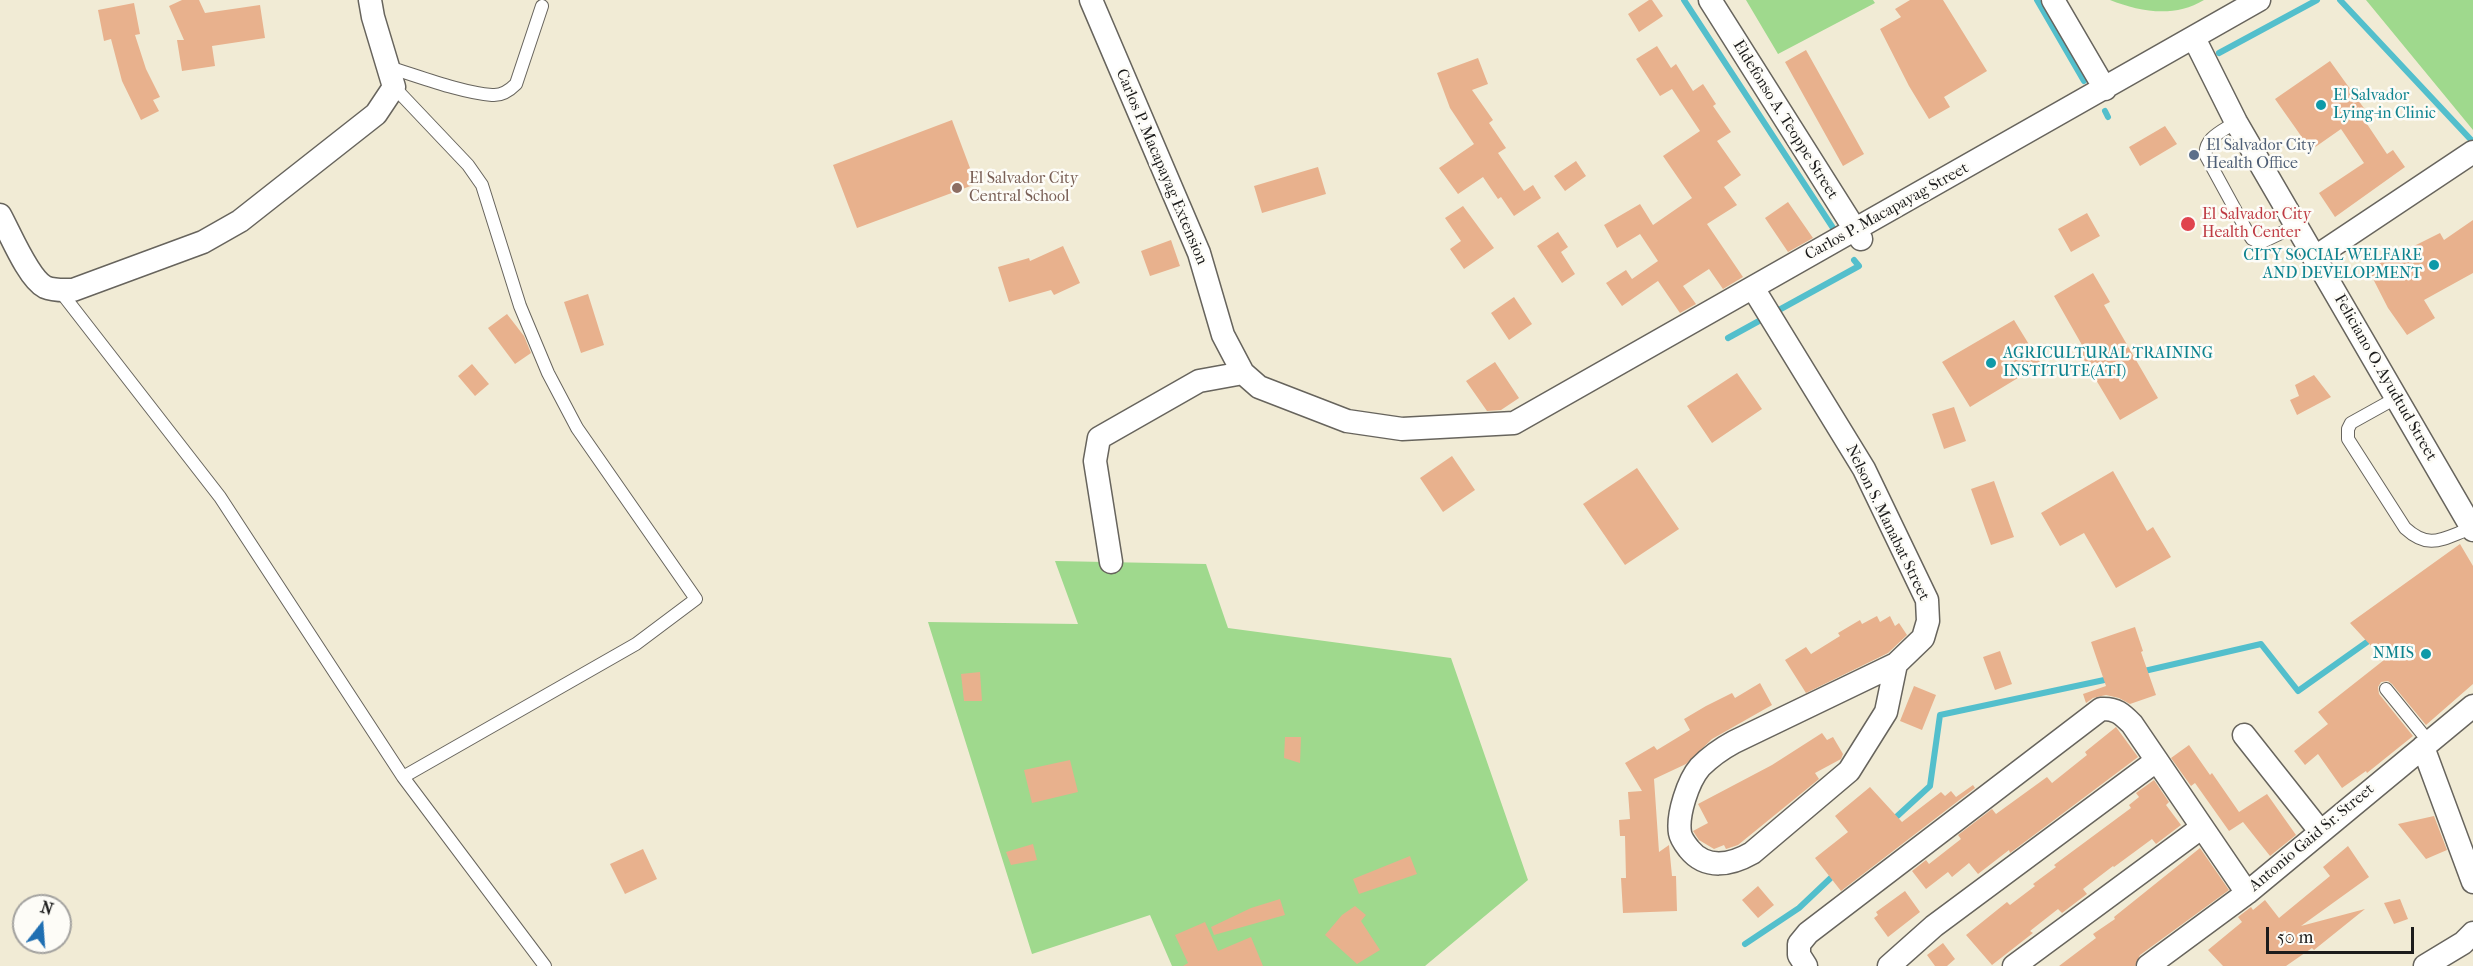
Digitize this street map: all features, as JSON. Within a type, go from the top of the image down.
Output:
[{"type":"street","points":[[0,215],[34,279],[45,287],[60,291],[73,290],[203,242],[240,221],[376,114],[391,77],[370,0]]},
{"type":"street","name":"Carlos P. Macapayag Extension","points":[[1091,0],[1199,253],[1223,335],[1243,374],[1259,387],[1347,421],[1402,429],[1514,423]]},
{"type":"street","name":"Eldefonso A. Teoppe Street","points":[[1710,0],[1858,235]]},
{"type":"street","points":[[2053,0],[2105,89]]},
{"type":"street","name":"Carlos P. Macapayag Street","points":[[1514,423],[1753,288],[1858,235],[2259,0]]},
{"type":"street","name":"Feliciano O. Ayudtud Street","points":[[2194,38],[2236,122],[2472,529]]},
{"type":"street","points":[[2314,258],[2466,157]]},
{"type":"street","name":"Nelson S. Manabat Street","points":[[1753,288],[1864,469],[1927,600],[1928,621],[1923,638],[1896,664],[1734,742],[1718,751],[1706,762],[1692,779],[1682,813],[1680,833],[1692,853],[1700,860],[1712,864],[1741,859],[1760,846],[1849,771],[1875,733],[1886,712],[1892,693],[1896,664]]},
{"type":"street","points":[[1111,562],[1095,461],[1099,438],[1199,381],[1243,374]]},
{"type":"street","name":"Antonio Gaid Sr. Street","points":[[2148,966],[2247,893],[2473,706]]},
{"type":"street","points":[[1806,966],[1799,955],[1799,944],[1808,933],[2101,709],[2121,713],[2132,724],[2247,893]]},
{"type":"street","points":[[2244,735],[2320,831]]},
{"type":"street","points":[[2426,744],[2473,882]]},
{"type":"street","points":[[1889,966],[1934,926],[2156,761]]},
{"type":"street","points":[[2014,966],[2201,828]]},
{"type":"street","points":[[2425,966],[2463,943],[2473,933]]},
{"type":"lane","points":[[391,77],[443,84],[493,95],[506,93],[516,84],[542,6]]},
{"type":"lane","points":[[391,77],[468,165],[482,185],[520,306],[548,373],[576,429],[696,599],[636,644],[403,777]]},
{"type":"lane","points":[[2236,122],[2207,142],[2205,149],[2206,156],[2248,233],[2252,239],[2260,243],[2296,226]]},
{"type":"lane","points":[[60,291],[220,497],[403,777],[545,966]]},
{"type":"lane","points":[[2396,398],[2351,423],[2348,429],[2348,439],[2405,528],[2417,539],[2429,542],[2472,529]]},
{"type":"lane","points":[[2386,689],[2426,744]]},
{"type":"green space","points":[[1746,0],[1873,0],[1875,3],[1778,54]]},
{"type":"green space","points":[[2110,0],[2204,0],[2181,9],[2157,11],[2134,8]]},
{"type":"green space","points":[[2366,0],[2473,0],[2473,130]]},
{"type":"green space","points":[[1055,561],[1206,564],[1228,628],[1451,658],[1528,880],[1425,966],[1172,966],[1150,915],[1032,954],[928,622],[1078,624]]},
{"type":"building","points":[[182,0],[199,0],[205,13],[260,5],[265,38],[212,46],[215,66],[182,71],[177,40],[184,40],[169,6]]},
{"type":"building","points":[[1652,0],[1663,16],[1639,32],[1628,14]]},
{"type":"building","points":[[1910,0],[1943,0],[1987,71],[1944,97],[1950,107],[1929,119],[1880,29],[1901,17],[1895,9]]},
{"type":"building","points":[[134,3],[140,34],[135,35],[146,69],[160,97],[153,100],[159,111],[141,120],[122,81],[111,39],[104,41],[98,10]]},
{"type":"building","points":[[1657,46],[1671,68],[1676,64],[1693,91],[1703,84],[1716,104],[1713,106],[1731,132],[1717,141],[1741,175],[1724,187],[1737,205],[1707,224],[1743,277],[1723,289],[1709,269],[1683,286],[1696,304],[1680,313],[1658,281],[1622,306],[1606,283],[1626,270],[1632,279],[1658,261],[1640,234],[1617,248],[1604,225],[1640,204],[1653,225],[1692,198],[1663,156],[1700,131],[1672,89],[1660,96],[1636,59]]},
{"type":"building","points":[[1806,50],[1864,154],[1843,166],[1785,62]]},
{"type":"building","points":[[1478,58],[1488,84],[1472,90],[1493,120],[1489,123],[1506,148],[1498,153],[1524,191],[1533,185],[1541,198],[1514,216],[1501,197],[1498,199],[1483,177],[1458,194],[1439,168],[1474,144],[1450,108],[1437,73]]},
{"type":"building","points":[[2330,61],[2366,111],[2361,115],[2387,154],[2393,150],[2405,167],[2335,217],[2319,193],[2364,163],[2341,129],[2311,150],[2275,99]]},
{"type":"building","points":[[952,120],[976,184],[857,228],[833,165]]},
{"type":"building","points":[[2165,126],[2177,144],[2140,166],[2129,147]]},
{"type":"building","points":[[1576,161],[1586,176],[1565,191],[1554,176]]},
{"type":"building","points":[[1318,167],[1326,194],[1262,213],[1254,186]]},
{"type":"building","points":[[1788,202],[1813,238],[1788,252],[1765,218]]},
{"type":"building","points":[[1463,206],[1494,248],[1464,269],[1450,249],[1461,241],[1445,218]]},
{"type":"building","points":[[2087,213],[2100,236],[2071,252],[2058,229]]},
{"type":"building","points":[[2473,220],[2473,273],[2424,300],[2435,318],[2407,335],[2388,308],[2368,269],[2440,233],[2444,240]]},
{"type":"building","points":[[1558,232],[1568,247],[1561,252],[1575,274],[1562,283],[1537,246]]},
{"type":"building","points":[[1171,240],[1180,266],[1150,276],[1141,251]]},
{"type":"building","points":[[1063,246],[1080,283],[1054,295],[1051,290],[1009,302],[998,267],[1029,258],[1030,261]]},
{"type":"building","points":[[2093,273],[2110,302],[2104,305],[2158,398],[2120,420],[2077,348],[2082,345],[2054,296]]},
{"type":"building","points":[[588,294],[604,345],[581,353],[564,302]]},
{"type":"building","points":[[1514,297],[1532,324],[1509,340],[1491,313]]},
{"type":"building","points":[[507,314],[524,336],[531,353],[515,364],[488,328]]},
{"type":"building","name":"AGRICULTURAL TRAINING INSTITUTE(ATI)","points":[[2014,320],[2041,364],[1970,407],[1942,362]]},
{"type":"building","points":[[1495,362],[1519,398],[1501,410],[1487,411],[1466,381]]},
{"type":"building","points":[[472,364],[489,384],[475,396],[458,376]]},
{"type":"building","points":[[1737,373],[1762,409],[1712,443],[1687,406]]},
{"type":"building","points":[[2314,375],[2331,397],[2297,415],[2290,400],[2299,396],[2295,385]]},
{"type":"building","points":[[1954,407],[1966,441],[1944,449],[1932,414]]},
{"type":"building","points":[[1452,456],[1475,490],[1443,512],[1420,478]]},
{"type":"building","points":[[1637,468],[1679,529],[1625,565],[1583,504]]},
{"type":"building","points":[[2113,471],[2147,531],[2153,527],[2171,557],[2116,588],[2084,533],[2060,546],[2041,513]]},
{"type":"building","points":[[1994,481],[2014,537],[1991,545],[1971,489]]},
{"type":"building","name":"NMIS","points":[[2460,544],[2473,566],[2473,684],[2426,725],[2392,684],[2388,681],[2381,682],[2378,687],[2379,694],[2413,736],[2367,773],[2366,771],[2342,788],[2318,754],[2305,765],[2294,751],[2328,724],[2318,712],[2384,660],[2350,623]]},
{"type":"building","points":[[1877,616],[1880,622],[1890,616],[1895,626],[1899,623],[1907,635],[1888,653],[1806,693],[1785,660],[1806,647],[1811,654],[1840,636],[1838,633],[1860,620],[1862,624]]},
{"type":"building","points":[[2135,627],[2156,695],[2130,704],[2106,695],[2093,698],[2086,703],[2083,694],[2106,686],[2091,642]]},
{"type":"building","points":[[2000,651],[2012,684],[1995,690],[1983,657]]},
{"type":"building","points":[[980,672],[982,701],[964,701],[961,674]]},
{"type":"building","points":[[1760,683],[1772,705],[1712,739],[1686,764],[1654,779],[1659,852],[1669,845],[1672,876],[1676,876],[1677,911],[1623,913],[1621,878],[1626,878],[1625,836],[1620,836],[1619,820],[1630,819],[1628,792],[1642,791],[1625,763],[1654,746],[1657,750],[1690,730],[1684,719],[1732,693],[1735,698]]},
{"type":"building","points":[[1914,686],[1936,695],[1922,730],[1900,721]]},
{"type":"building","points":[[2116,727],[2138,757],[2010,853],[2009,850],[1978,874],[1969,863],[1952,877],[1948,872],[1926,889],[1912,871],[1926,860],[1929,864],[1961,839],[1958,835],[1992,809],[1996,814],[2047,777],[2052,783],[2087,755],[2085,752]]},
{"type":"building","points":[[1822,733],[1827,740],[1833,737],[1843,754],[1841,759],[1815,773],[1819,779],[1738,845],[1726,849],[1724,845],[1714,849],[1699,840],[1693,831],[1708,823],[1698,804],[1772,765]]},
{"type":"building","points":[[1285,737],[1301,737],[1300,763],[1284,758]]},
{"type":"building","points":[[2189,745],[2239,812],[2267,794],[2296,835],[2270,856],[2243,822],[2229,831],[2195,783],[2191,786],[2171,758]]},
{"type":"building","points":[[1070,760],[1078,792],[1032,803],[1024,770]]},
{"type":"building","points":[[2154,780],[2169,802],[2166,805],[2181,825],[2156,844],[2152,839],[2113,866],[2083,889],[2087,894],[2062,913],[2058,909],[2030,931],[2033,933],[1992,965],[1966,935],[2007,902],[2010,905],[2035,886],[2033,884],[2056,867],[2054,865],[2131,808],[2129,805],[2139,797],[2136,793]]},
{"type":"building","points":[[1973,785],[1975,788],[1841,891],[1815,858],[1848,832],[1835,816],[1870,787],[1902,822],[1941,792],[1945,796],[1951,791],[1956,797]]},
{"type":"building","points":[[2434,816],[2447,850],[2426,859],[2398,824]]},
{"type":"building","points":[[1033,844],[1037,860],[1011,865],[1006,852]]},
{"type":"building","points":[[2348,846],[2369,877],[2301,926],[2365,909],[2314,950],[2312,948],[2286,966],[2223,966],[2208,950],[2242,922],[2238,917],[2251,907],[2253,910],[2265,900],[2279,918],[2330,876],[2323,867]]},
{"type":"building","points":[[2200,848],[2229,890],[2140,955],[2135,966],[2059,966],[2096,938],[2093,934],[2115,919],[2114,917]]},
{"type":"building","points":[[643,849],[657,879],[625,894],[610,864]]},
{"type":"building","points":[[1410,856],[1417,874],[1359,894],[1353,879]]},
{"type":"building","points":[[1758,886],[1774,905],[1758,918],[1742,900]]},
{"type":"building","points":[[1905,891],[1920,912],[1888,937],[1874,918],[1878,915],[1876,912]]},
{"type":"building","points":[[1280,899],[1285,915],[1214,935],[1211,927],[1251,908]]},
{"type":"building","points":[[2400,899],[2408,919],[2394,924],[2384,903]]},
{"type":"building","points":[[1355,906],[1366,915],[1361,921],[1380,950],[1357,964],[1325,935],[1342,915]]},
{"type":"building","points":[[1205,922],[1218,951],[1251,937],[1263,966],[1183,966],[1188,963],[1175,935]]},
{"type":"building","points":[[1943,943],[1955,959],[1947,966],[1935,966],[1927,955]]},
{"type":"waterway","points":[[1684,0],[1835,231]]},
{"type":"waterway","points":[[2037,0],[2084,81]]},
{"type":"waterway","points":[[2219,53],[2317,0]]},
{"type":"waterway","points":[[2340,0],[2473,142]]},
{"type":"waterway","points":[[2105,111],[2108,117]]},
{"type":"waterway","points":[[1728,338],[1859,266],[1854,260]]},
{"type":"waterway","points":[[2140,672],[2261,644],[2298,691],[2367,642]]},
{"type":"waterway","points":[[1893,820],[1930,786],[1940,715],[2109,679]]},
{"type":"waterway","points":[[1745,944],[1799,908],[1837,872]]},
{"type":"place","name":"El Salvador Lying-in Clinic","points":[[2321,105]]},
{"type":"place","name":"El Salvador City Health Office","points":[[2194,155]]},
{"type":"place","name":"El Salvador City Central School","points":[[957,188]]},
{"type":"place","name":"El Salvador City Health Center","points":[[2188,224]]},
{"type":"place","name":"CITY SOCIAL WELFARE AND DEVELOPMENT","points":[[2434,265]]},
{"type":"place","name":"AGRICULTURAL TRAINING INSTITUTE(ATI)","points":[[1991,363]]},
{"type":"place","name":"NMIS","points":[[2426,654]]}]
